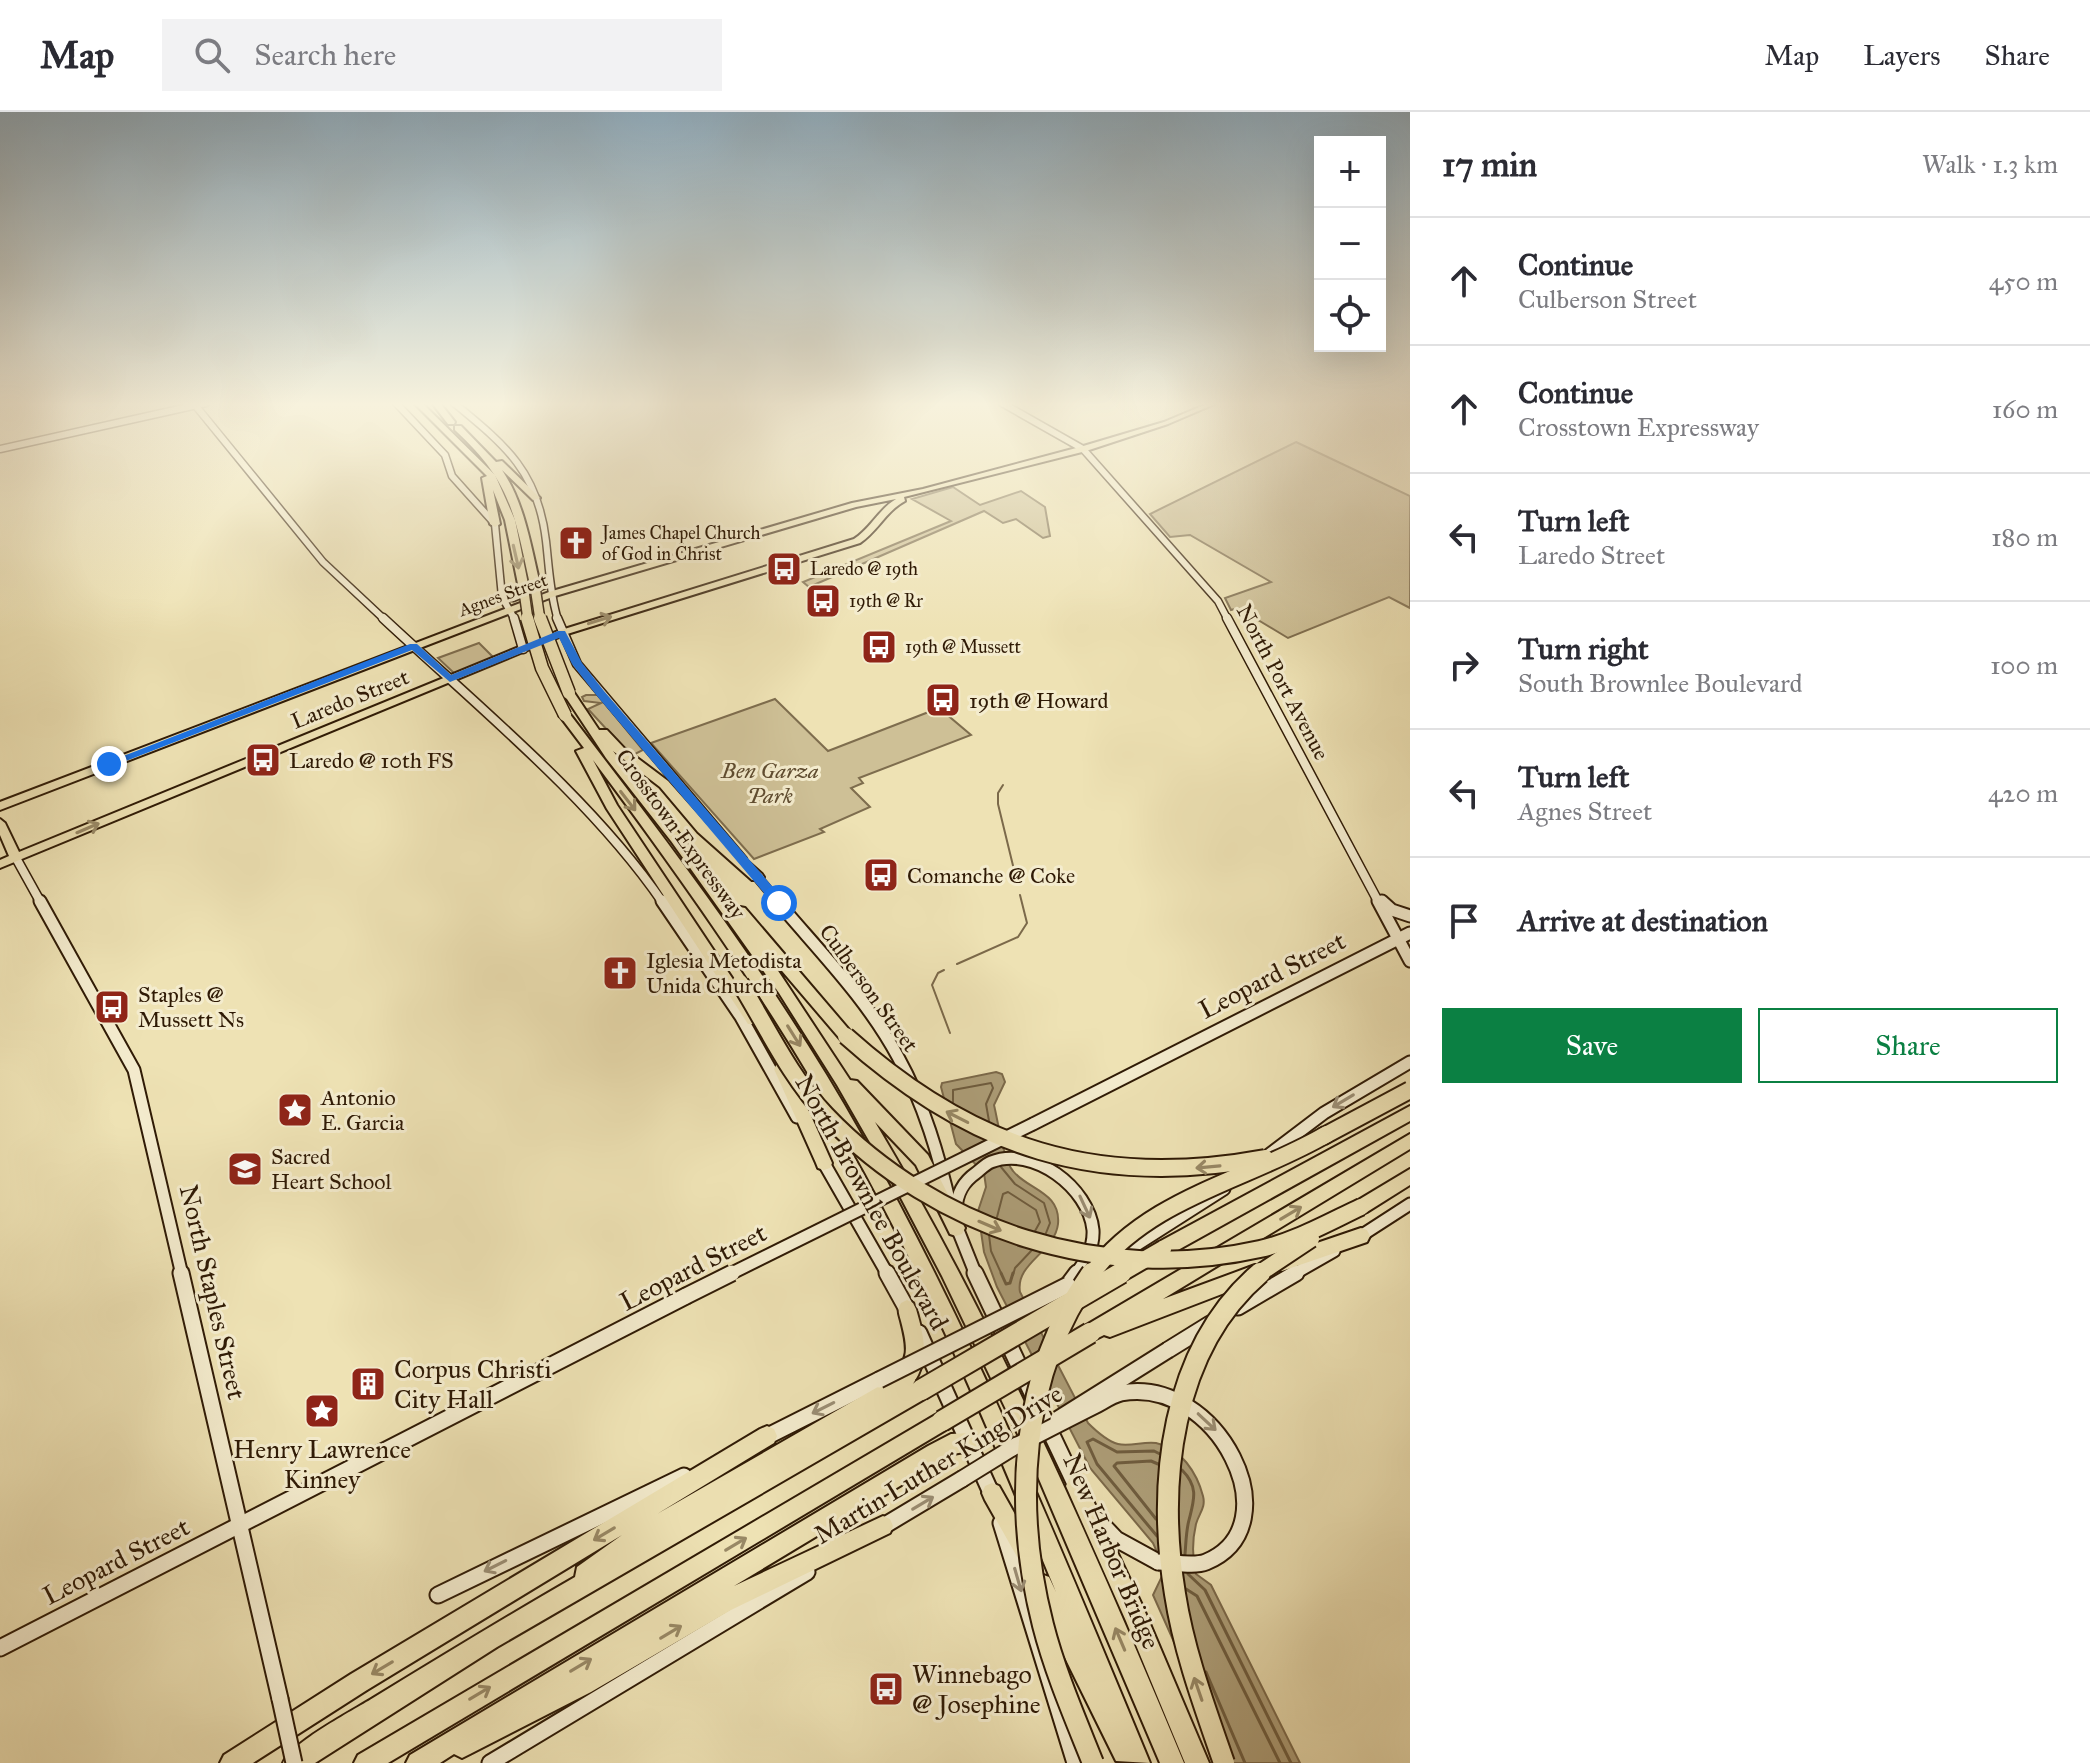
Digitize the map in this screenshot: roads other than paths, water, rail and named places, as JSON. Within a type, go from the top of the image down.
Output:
[{"type":"highway","points":[[486,480],[495,524]]},
{"type":"highway","name":"Crosstown Expressway","points":[[493,480],[504,503],[541,625],[575,712]]},
{"type":"highway","name":"Crosstown Expressway","points":[[503,480],[513,494],[521,517],[528,582],[525,620],[542,670],[575,712],[750,968],[799,1042],[856,1140],[977,1379],[1138,1763]]},
{"type":"highway","points":[[520,480],[536,498]]},
{"type":"highway","points":[[575,712],[664,784],[703,829],[757,877]]},
{"type":"highway","points":[[575,712],[596,780],[760,1030],[791,1083],[824,1163]]},
{"type":"highway","points":[[575,712],[677,842],[846,1036],[894,1079],[947,1113],[1022,1145],[1077,1160],[1132,1168],[1214,1167],[1262,1158],[1327,1134]]},
{"type":"highway","points":[[625,827],[740,983],[804,1087],[856,1146],[921,1193],[1012,1235],[1093,1255],[1149,1260],[1203,1259],[1278,1244],[1361,1207]]},
{"type":"highway","name":"Crosstown Expressway","points":[[677,842],[785,991],[888,1161],[996,1363]]},
{"type":"highway","points":[[829,1063],[922,1160],[956,1228]]},
{"type":"highway","points":[[1093,1763],[1053,1658],[1037,1601],[1029,1534],[1026,1462],[1034,1405],[1059,1327],[1084,1282],[1113,1249],[1140,1226],[1188,1198],[1292,1155],[1410,1090]]},
{"type":"highway","points":[[295,1763],[366,1715],[530,1616],[1163,1249],[1410,1113]]},
{"type":"highway","points":[[1135,1314],[1410,1141]]},
{"type":"highway","points":[[1224,1763],[1194,1676],[1175,1594],[1170,1543],[1172,1456],[1179,1418],[1201,1348],[1226,1308],[1251,1280],[1410,1176]]},
{"type":"highway","points":[[366,1763],[1090,1333],[1135,1314],[1361,1236]]},
{"type":"highway","points":[[530,1616],[637,1537],[897,1387],[910,1375],[917,1358],[907,1309]]},
{"type":"highway","name":"New Harbor Bridge","points":[[996,1363],[1060,1498],[1172,1763]]},
{"type":"highway","points":[[232,1763],[359,1682],[767,1436]]},
{"type":"highway","points":[[418,1763],[935,1453],[951,1444],[969,1443]]},
{"type":"highway","points":[[1076,1486],[1197,1763]]},
{"type":"highway","points":[[992,1493],[1020,1540],[1130,1763]]},
{"type":"highway","points":[[430,1763],[583,1684],[723,1602],[883,1526]]},
{"type":"main road","name":"North Brownlee Boulevard","points":[[255,480],[323,562],[558,783],[641,871],[690,938],[746,1025],[907,1309],[992,1493],[1075,1763]]},
{"type":"main road","points":[[456,480],[495,524],[502,597],[523,649]]},
{"type":"main road","points":[[530,480],[550,557],[552,594],[561,633]]},
{"type":"main road","name":"Agnes Street","points":[[0,806],[540,598],[855,505],[960,480]]},
{"type":"main road","name":"North Port Avenue","points":[[1111,480],[1218,601],[1371,888],[1404,936],[1410,961]]},
{"type":"main road","name":"Laredo Street","points":[[0,864],[561,633],[857,541],[872,532],[890,505],[924,491]]},
{"type":"main road","points":[[502,597],[552,594]]},
{"type":"main road","name":"Culberson Street","points":[[561,633],[577,664],[600,694],[757,877],[863,1007],[893,1049],[926,1122],[956,1228],[1076,1486],[1094,1515],[1116,1539],[1158,1562],[1196,1566],[1223,1554],[1234,1542],[1243,1521],[1247,1493],[1235,1455],[1207,1420],[1161,1394],[1120,1393],[1012,1448]]},
{"type":"main road","points":[[520,637],[535,644]]},
{"type":"main road","points":[[503,657],[525,662]]},
{"type":"main road","points":[[0,823],[16,858]]},
{"type":"main road","name":"North Staples Street","points":[[16,858],[134,1070],[295,1763]]},
{"type":"main road","points":[[1371,888],[1392,910],[1410,916]]},
{"type":"main road","name":"Leopard Street","points":[[0,1648],[686,1296],[1404,936]]},
{"type":"main road","points":[[438,1595],[767,1436],[1068,1285],[1167,1228],[1324,1113],[1410,1062]]},
{"type":"main road","points":[[956,1228],[957,1194],[973,1172],[995,1162],[1021,1160],[1054,1171],[1075,1189],[1090,1218],[1092,1247],[1082,1271],[1068,1285]]},
{"type":"main road","name":"Martin Luther King Drive","points":[[490,1763],[1410,1204]]},
{"type":"water","points":[[996,1072],[1002,1074],[1005,1082],[994,1105],[1009,1165],[1019,1177],[1049,1198],[1058,1213],[1055,1234],[1023,1273],[1020,1292],[1088,1423],[1118,1444],[1156,1443],[1165,1446],[1180,1456],[1192,1470],[1204,1500],[1194,1537],[1196,1574],[1211,1585],[1300,1763],[1228,1763],[1153,1595],[1165,1570],[1153,1543],[1090,1468],[997,1287],[984,1252],[978,1211],[986,1187],[984,1173],[956,1144],[941,1087],[942,1083]]},
{"type":"waterway","points":[[1003,785],[998,793],[998,804],[1017,882]]},
{"type":"waterway","points":[[957,964],[1018,937],[1027,923],[1020,895]]},
{"type":"waterway","points":[[944,970],[938,973],[932,985],[950,1033]]},
{"type":"place","name":"James Chapel Church of God in Christ","points":[[576,543]]},
{"type":"place","name":"Laredo @ 19th","points":[[784,569]]},
{"type":"place","name":"19th @ Rr","points":[[823,601]]},
{"type":"place","name":"19th @ Mussett","points":[[879,647]]},
{"type":"place","name":"19th @ Howard","points":[[943,700]]},
{"type":"place","name":"Laredo @ 10th FS","points":[[263,760]]},
{"type":"place","name":"Comanche @ Coke","points":[[881,875]]},
{"type":"place","name":"Iglesia Metodista Unida Church","points":[[620,973]]},
{"type":"place","name":"Staples @ Mussett Ns","points":[[112,1007]]},
{"type":"place","name":"Antonio E. Garcia","points":[[295,1110]]},
{"type":"place","name":"Sacred Heart School","points":[[245,1169]]},
{"type":"place","name":"Corpus Christi City Hall","points":[[368,1384]]},
{"type":"place","name":"Henry Lawrence Kinney","points":[[322,1411]]},
{"type":"place","name":"Winnebago @ Josephine","points":[[886,1689]]},
{"type":"park label","name":"Ben Garza Park","points":[[770,782]]}]
